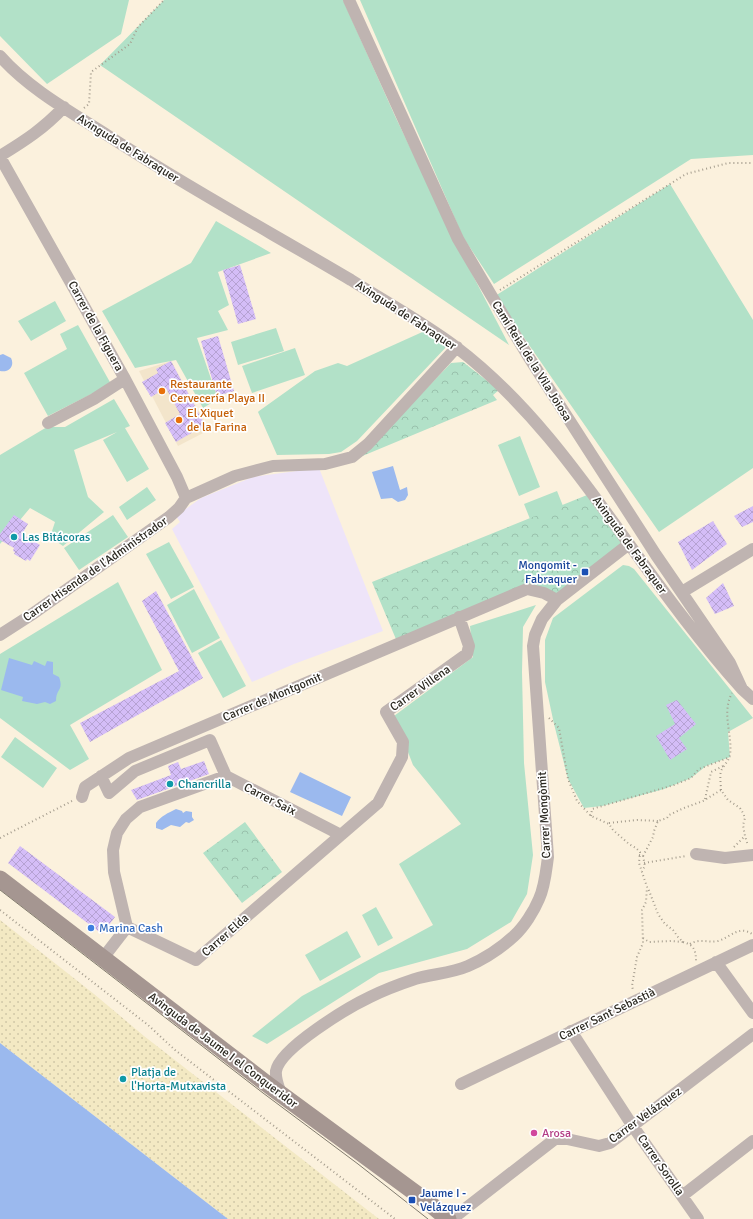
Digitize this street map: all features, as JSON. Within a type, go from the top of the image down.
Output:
[{"type":"street","name":"Camí Reial de la Vila Joiosa","points":[[350,0],[458,239],[528,356],[656,555],[730,663],[739,686],[753,699]]},
{"type":"street","name":"Avinguda de Fabraquer","points":[[0,56],[11,69],[64,107],[150,163],[272,233],[417,320],[457,347],[508,392],[556,445],[697,636],[739,686]]},
{"type":"street","points":[[0,156],[31,137],[64,107]]},
{"type":"street","name":"Carrer de la Figuera","points":[[0,156],[125,379],[177,477],[186,498]]},
{"type":"street","points":[[186,498],[235,476],[273,466],[325,464],[352,456],[368,444],[457,347]]},
{"type":"street","points":[[48,423],[94,399],[125,379]]},
{"type":"street","name":"Carrer Hisenda de l'Administrador","points":[[0,635],[31,615],[169,518],[180,508],[186,498]]},
{"type":"street","name":"Carrer Mongòmit","points":[[276,1071],[282,1059],[320,1026],[370,996],[415,979],[467,967],[492,954],[514,936],[527,919],[540,898],[548,857],[533,646],[535,635],[542,619],[557,600],[629,544]]},
{"type":"street","points":[[682,592],[753,549]]},
{"type":"street","name":"Carrer de Montgomit","points":[[82,797],[85,787],[129,758],[459,617],[527,589],[544,593],[557,600]]},
{"type":"street","name":"Carrer Villena","points":[[341,835],[378,803],[402,757],[403,742],[386,712],[467,654],[469,646],[459,617]]},
{"type":"street","points":[[101,776],[109,793],[135,771],[210,740],[226,776],[140,807],[126,819],[117,833],[113,850],[114,872],[127,927],[103,958]]},
{"type":"street","name":"Carrer Saix","points":[[226,776],[341,835]]},
{"type":"street","name":"Carrer Elda","points":[[127,927],[196,960],[341,835]]},
{"type":"street","points":[[696,854],[725,858],[752,855]]},
{"type":"street","name":"Avinguda de Jaume I el Conqueridor","points":[[0,879],[249,1071],[448,1219]]},
{"type":"street","name":"Carrer Sant Sebastià","points":[[460,1084],[753,945]]},
{"type":"street","points":[[716,962],[753,1013]]},
{"type":"street","name":"Carrer Sorolla","points":[[571,1031],[632,1125],[698,1219]]},
{"type":"street","name":"Carrer Velázquez","points":[[452,1219],[555,1139],[567,1138],[599,1146],[610,1143],[753,1034]]},
{"type":"street","points":[[249,1071],[276,1071],[281,1094]]},
{"type":"street","points":[[682,1196],[753,1141]]},
{"type":"path","points":[[74,114],[89,104],[91,72],[130,44],[138,27],[164,0]]},
{"type":"path","points":[[491,296],[686,174],[728,162],[753,163]]},
{"type":"path","points":[[739,686],[729,698],[727,716],[731,745],[730,757],[721,770],[721,790],[728,800],[740,808],[743,813],[745,818],[743,825],[744,836],[752,855]]},
{"type":"path","points":[[537,707],[559,728],[568,779],[573,794],[590,816],[607,824],[640,852],[639,863],[658,914],[664,924],[673,930],[683,942]]},
{"type":"path","points":[[584,808],[592,809],[674,785],[691,778],[699,769],[730,757]]},
{"type":"path","points":[[705,799],[711,772],[724,766]]},
{"type":"path","points":[[607,824],[637,820],[660,821],[667,818],[669,815],[721,790]]},
{"type":"path","points":[[0,838],[82,797]]},
{"type":"path","points":[[590,816],[592,809]]},
{"type":"path","points":[[642,870],[645,866],[643,856],[654,837],[654,831],[660,821]]},
{"type":"path","points":[[644,863],[696,854]]},
{"type":"path","points":[[639,855],[643,856]]},
{"type":"path","points":[[634,1001],[632,986],[637,957],[643,943],[642,910],[646,902],[648,887]]},
{"type":"path","points":[[0,910],[148,1025],[175,1050],[395,1219]]},
{"type":"path","points":[[690,944],[695,941],[716,941],[739,931],[747,930],[753,934]]},
{"type":"path","points":[[643,938],[649,942]]},
{"type":"path","points":[[643,943],[671,941],[690,944],[693,947],[696,957],[696,972]]},
{"type":"shaded area","points":[[171,361],[209,430],[178,446],[139,371]]},
{"type":"shaded area","points":[[319,468],[383,631],[294,664],[252,682],[172,529],[180,522],[176,516],[201,498],[253,477]]},
{"type":"green space","points":[[0,0],[129,0],[121,34],[47,84],[0,36]]},
{"type":"green space","points":[[164,0],[343,0],[395,116],[455,241],[509,345],[100,65]]},
{"type":"green space","points":[[360,0],[753,0],[753,155],[691,159],[494,284],[463,237]]},
{"type":"green space","points":[[670,184],[753,320],[753,468],[659,532],[495,296]]},
{"type":"green space","points":[[216,221],[271,253],[218,272],[229,305],[218,311],[228,330],[197,338],[218,399],[203,408],[176,360],[135,368],[102,311],[191,263]]},
{"type":"green space","points":[[55,301],[66,321],[31,341],[18,321]]},
{"type":"green space","points":[[78,325],[111,384],[48,416],[24,373],[67,349],[60,334]]},
{"type":"green space","points":[[276,328],[284,351],[238,365],[231,342]]},
{"type":"green space","points":[[429,329],[450,343],[357,441],[341,452],[329,454],[277,455],[258,412],[259,411],[315,371],[338,363],[347,366]]},
{"type":"green space","points":[[295,348],[305,375],[252,393],[242,366]]},
{"type":"green space","points":[[463,362],[499,390],[493,395],[497,400],[360,457],[451,363]]},
{"type":"green space","points":[[114,399],[130,426],[125,428],[149,469],[127,482],[103,440],[117,432],[74,450],[88,497],[104,512],[63,546],[50,537],[55,522],[30,508],[0,544],[0,455],[47,427],[65,427]]},
{"type":"green space","points":[[520,436],[540,487],[519,496],[498,445]]},
{"type":"green space","points":[[147,487],[156,500],[127,520],[119,507]]},
{"type":"green space","points":[[557,491],[563,506],[530,519],[524,504]]},
{"type":"green space","points":[[592,493],[629,544],[557,600],[527,589],[398,644],[372,582]]},
{"type":"green space","points":[[113,515],[128,537],[79,570],[64,548]]},
{"type":"green space","points":[[169,542],[194,587],[171,599],[146,554]]},
{"type":"green space","points":[[623,565],[634,569],[753,718],[728,732],[730,757],[706,766],[691,778],[664,789],[602,806],[584,808],[568,779],[554,724],[545,682],[545,640],[553,618]]},
{"type":"green space","points":[[118,582],[162,670],[70,725],[89,759],[70,770],[0,718],[0,654]]},
{"type":"green space","points":[[194,589],[220,638],[192,653],[167,605]]},
{"type":"green space","points":[[536,605],[523,627],[522,672],[524,763],[533,855],[527,894],[511,922],[467,949],[379,973],[267,1044],[252,1036],[302,996],[433,925],[399,864],[461,824],[413,765],[394,716],[473,657],[470,626]]},
{"type":"green space","points":[[221,640],[246,686],[223,698],[198,653]]},
{"type":"green space","points":[[15,737],[57,768],[43,788],[1,757]]},
{"type":"green space","points":[[245,822],[282,872],[242,903],[203,853]]},
{"type":"green space","points":[[376,907],[393,938],[378,946],[362,915]]},
{"type":"green space","points":[[347,931],[361,957],[320,981],[305,955]]},
{"type":"sand","name":"Platja de l'Horta-Mutxavista","points":[[0,920],[94,994],[144,1036],[379,1219],[228,1219],[0,1043]]},
{"type":"water","points":[[3,354],[11,358],[12,366],[6,371],[0,371],[0,355]]},
{"type":"water","points":[[393,466],[400,490],[407,487],[408,495],[405,500],[398,502],[392,498],[381,499],[372,472]]},
{"type":"water","points":[[9,658],[32,665],[34,661],[45,666],[47,661],[53,662],[53,674],[59,677],[61,685],[56,701],[50,704],[45,702],[37,704],[22,701],[23,697],[1,690]]},
{"type":"water","points":[[300,772],[351,797],[342,816],[290,792]]},
{"type":"water","points":[[176,809],[182,811],[183,813],[186,811],[192,812],[192,817],[194,820],[189,823],[186,822],[180,827],[171,825],[162,830],[156,828],[156,823],[160,818]]},
{"type":"water","points":[[0,1043],[228,1219],[0,1219]]},
{"type":"building","points":[[240,265],[256,319],[238,324],[223,270]]},
{"type":"building","points":[[218,336],[234,391],[217,396],[201,341]]},
{"type":"building","points":[[171,361],[205,425],[176,442],[165,423],[180,414],[166,388],[151,397],[142,382],[158,373],[156,369]]},
{"type":"building","points":[[753,506],[753,522],[742,527],[734,516]]},
{"type":"building","name":"Las Bitácoras","points":[[14,515],[28,524],[22,534],[40,545],[30,561],[27,559],[26,561],[14,554],[14,548],[0,540],[0,534]]},
{"type":"building","points":[[713,521],[727,544],[692,570],[678,542]]},
{"type":"building","points":[[723,583],[734,606],[715,614],[706,598]]},
{"type":"building","points":[[156,591],[203,678],[90,742],[80,723],[179,671],[142,601]]},
{"type":"building","points":[[677,700],[696,724],[679,738],[687,749],[670,760],[656,736],[675,724],[666,705]]},
{"type":"building","name":"Chancrilla","points":[[204,761],[209,774],[137,800],[131,790],[171,775],[168,766],[178,762],[181,769]]},
{"type":"building","points":[[20,846],[115,917],[102,934],[8,863]]},
{"type":"tram line","points":[[0,890],[428,1219]]},
{"type":"place","name":"Restaurante Cervecería Playa II","points":[[162,391]]},
{"type":"place","name":"El Xiquet de la Farina","points":[[179,420]]},
{"type":"place","name":"Las Bitácoras","points":[[14,537]]},
{"type":"place","name":"Mongomit - Fabraquer","points":[[585,572]]},
{"type":"place","name":"Chancrilla","points":[[170,784]]},
{"type":"place","name":"Marina Cash","points":[[91,928]]},
{"type":"place","name":"Platja de l'Horta-Mutxavista","points":[[123,1079]]},
{"type":"place","name":"Arosa","points":[[534,1133]]},
{"type":"place","name":"Jaume I - Velázquez","points":[[412,1200]]}]
